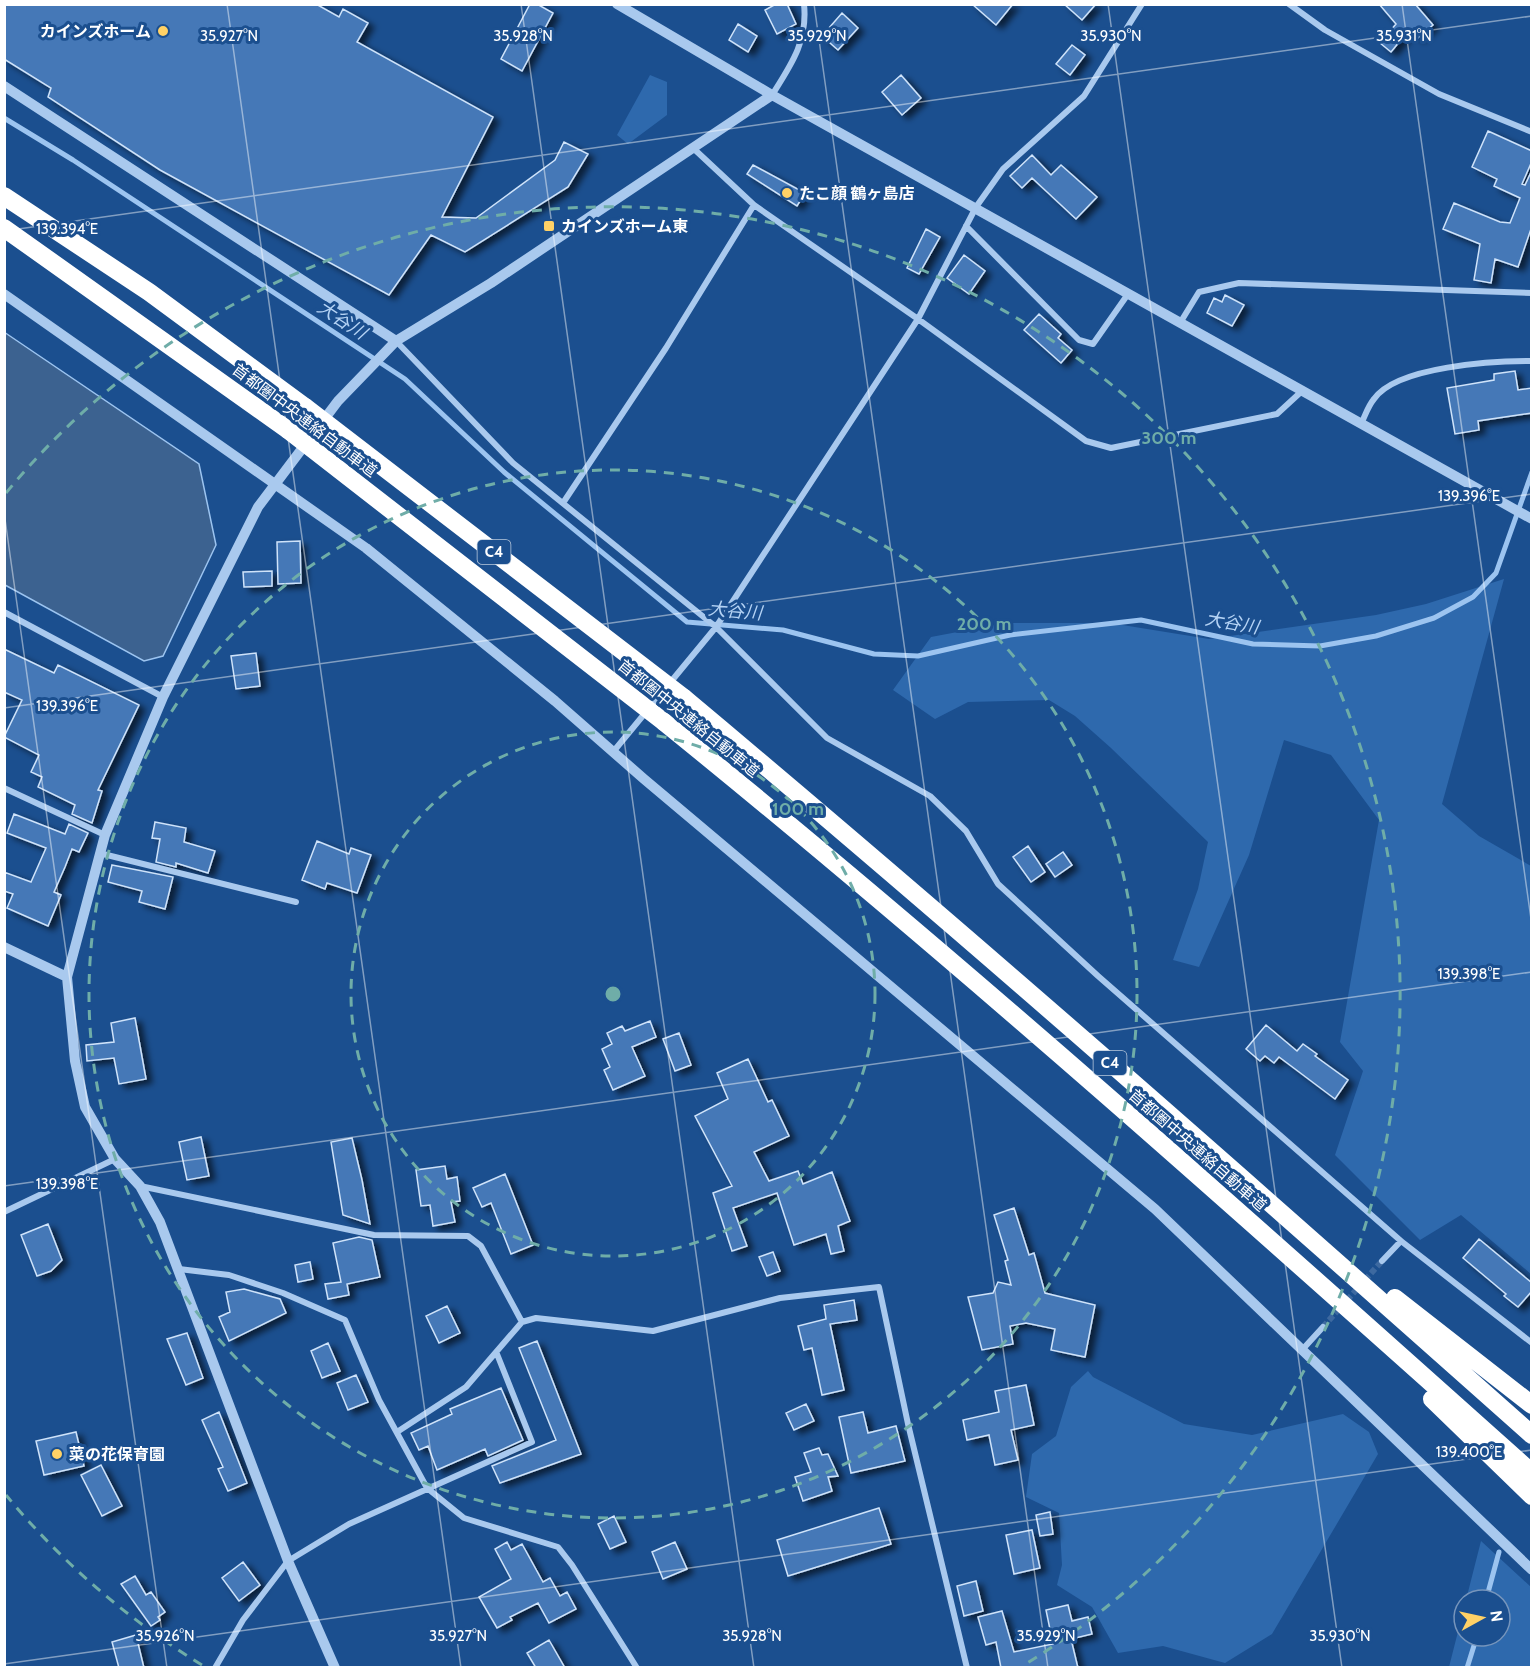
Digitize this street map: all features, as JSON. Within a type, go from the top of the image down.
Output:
[{"type":"highway","name":"首都圏中央連絡自動車道","points":[[4,196],[149,292],[305,407],[684,698],[820,811],[1261,1194],[1532,1435]]},
{"type":"highway","name":"首都圏中央連絡自動車道","points":[[4,228],[288,430],[664,722],[926,938],[1241,1213],[1532,1473]]},
{"type":"highway","points":[[1261,1194],[1532,1405]]},
{"type":"highway","points":[[1241,1213],[1532,1496]]},
{"type":"street","points":[[617,4],[772,95],[1532,519]]},
{"type":"street","points":[[335,1668],[288,1561],[160,1222],[140,1186],[115,1159],[85,1107],[75,1061],[67,977],[99,853],[163,698],[258,507],[338,401],[396,341],[491,283],[772,95],[794,61],[804,36],[804,4]]},
{"type":"street","points":[[613,752],[716,627],[918,319],[976,207],[1003,169],[1084,96],[1142,4]]},
{"type":"street","points":[[1289,4],[1325,30],[1439,94],[1532,132]]},
{"type":"street","points":[[4,86],[396,341],[513,463],[716,627],[827,738],[930,796],[966,831],[998,884],[1098,976],[1401,1241],[1532,1343]]},
{"type":"street","points":[[693,148],[754,205],[918,319],[1086,441],[1111,448],[1276,414],[1302,391]]},
{"type":"street","points":[[562,503],[666,348],[754,205]]},
{"type":"street","points":[[966,226],[1079,340],[1092,344],[1128,294]]},
{"type":"street","points":[[1180,323],[1199,292],[1239,283],[1532,293]]},
{"type":"street","points":[[4,294],[366,548],[555,701],[1155,1209],[1532,1570]]},
{"type":"street","points":[[1360,424],[1374,398],[1403,378],[1486,361],[1532,361]]},
{"type":"street","points":[[4,612],[163,698]]},
{"type":"street","points":[[4,788],[105,835]]},
{"type":"street","points":[[99,853],[296,902]]},
{"type":"street","points":[[4,947],[67,977]]},
{"type":"street","points":[[4,1212],[115,1159]]},
{"type":"street","points":[[140,1186],[374,1234],[468,1236],[481,1246],[522,1322]]},
{"type":"street","points":[[1382,1261],[1401,1241]]},
{"type":"street","points":[[179,1269],[229,1275],[283,1293],[345,1320],[379,1400],[397,1432],[405,1453],[427,1488],[464,1518],[558,1547],[573,1564],[638,1668]]},
{"type":"street","points":[[397,1432],[466,1387],[497,1354],[522,1322],[536,1318],[653,1331],[780,1298],[879,1287],[908,1424],[967,1668]]},
{"type":"street","points":[[1302,1350],[1323,1327]]},
{"type":"street","points":[[215,1668],[243,1620],[288,1561],[350,1524],[532,1442],[497,1354]]},
{"type":"shaded area","points":[[650,75],[667,82],[667,115],[628,144],[617,135]]},
{"type":"shaded area","points":[[4,332],[199,464],[216,545],[163,656],[144,661],[5,585]]},
{"type":"shaded area","points":[[1504,579],[1442,804],[1479,836],[1531,866],[1531,1274],[1461,1215],[1420,1240],[1335,1155],[1363,1071],[1340,1042],[1379,820],[1331,755],[1284,740],[1249,855],[1199,967],[1173,960],[1198,889],[1208,842],[1111,748],[1075,716],[1049,700],[968,702],[935,719],[893,690],[931,637],[1005,623],[1110,623],[1209,639],[1376,615],[1426,604]]},
{"type":"shaded area","points":[[1088,1371],[1093,1377],[1184,1424],[1252,1435],[1343,1414],[1369,1432],[1378,1454],[1272,1634],[1225,1663],[1163,1646],[1118,1653],[1092,1607],[1057,1585],[1062,1565],[1059,1513],[1026,1497],[1032,1454],[1056,1436],[1071,1387]]},
{"type":"shaded area","points":[[1481,1541],[1531,1587],[1531,1667],[1449,1667],[1454,1648],[1512,1648],[1512,1588],[1469,1588]]},
{"type":"building","points":[[4,4],[316,4],[339,17],[343,9],[368,23],[357,42],[493,117],[442,217],[476,218],[555,160],[564,142],[588,154],[568,187],[465,252],[431,235],[389,295],[160,170],[48,97],[51,88],[4,59]]},
{"type":"building","points":[[530,4],[537,4],[553,13],[522,71],[501,59]]},
{"type":"building","points":[[776,4],[787,4],[796,24],[777,34],[765,10]]},
{"type":"building","points":[[972,4],[1013,4],[996,25]]},
{"type":"building","points":[[1064,4],[1096,4],[1082,20]]},
{"type":"building","points":[[1379,4],[1415,4],[1433,25],[1418,38],[1410,29],[1391,52],[1380,43],[1396,24]]},
{"type":"building","points":[[842,13],[858,28],[838,50],[822,36]]},
{"type":"building","points":[[738,24],[757,36],[748,52],[729,40]]},
{"type":"building","points":[[1072,45],[1085,55],[1070,75],[1056,64]]},
{"type":"building","points":[[901,75],[921,98],[902,115],[882,92]]},
{"type":"building","points":[[1488,131],[1532,151],[1532,161],[1522,184],[1525,185],[1532,170],[1532,226],[1518,267],[1495,259],[1491,283],[1474,280],[1480,244],[1443,229],[1454,203],[1500,222],[1510,223],[1520,198],[1494,186],[1497,179],[1472,167]]},
{"type":"building","points":[[1032,155],[1051,175],[1061,165],[1097,197],[1076,219],[1032,178],[1022,188],[1010,176]]},
{"type":"building","points":[[753,165],[805,193],[797,206],[747,174]]},
{"type":"building","points":[[926,229],[940,237],[919,274],[907,268]]},
{"type":"building","points":[[964,255],[985,271],[969,294],[947,278]]},
{"type":"building","points":[[1225,295],[1244,305],[1232,326],[1207,313],[1214,298],[1222,302]]},
{"type":"building","points":[[1039,314],[1061,334],[1058,338],[1072,350],[1061,363],[1024,330]]},
{"type":"building","points":[[1515,371],[1518,390],[1532,388],[1532,413],[1478,421],[1479,430],[1455,434],[1447,388],[1494,380],[1494,374]]},
{"type":"building","points":[[300,541],[301,583],[278,584],[277,542]]},
{"type":"building","points":[[272,571],[272,586],[244,587],[243,572]]},
{"type":"building","points":[[4,649],[54,673],[58,665],[139,705],[98,790],[102,791],[92,823],[72,814],[75,805],[38,787],[42,777],[31,772],[39,755],[4,737],[22,700],[4,692]]},
{"type":"building","points":[[256,653],[260,686],[236,689],[231,656]]},
{"type":"building","points":[[14,814],[65,834],[69,824],[88,833],[79,852],[72,849],[54,892],[61,895],[48,926],[7,908],[13,894],[4,891],[4,872],[31,882],[46,848],[7,833]]},
{"type":"building","points":[[155,822],[186,828],[184,842],[215,851],[208,873],[176,863],[176,867],[156,862],[160,839],[152,838]]},
{"type":"building","points":[[317,841],[349,854],[351,848],[371,855],[357,893],[327,883],[325,889],[302,880]]},
{"type":"building","points":[[1028,846],[1045,872],[1031,882],[1013,857]]},
{"type":"building","points":[[1063,852],[1072,865],[1055,877],[1046,864]]},
{"type":"building","points":[[112,865],[173,877],[165,909],[139,902],[142,891],[108,882]]},
{"type":"building","points":[[135,1018],[146,1079],[119,1084],[114,1058],[87,1061],[86,1045],[114,1042],[111,1023]]},
{"type":"building","points":[[650,1021],[656,1037],[632,1047],[645,1076],[613,1090],[604,1070],[610,1067],[602,1049],[612,1044],[607,1033],[622,1026],[625,1031]]},
{"type":"building","points":[[1266,1025],[1297,1051],[1303,1044],[1317,1054],[1315,1056],[1348,1080],[1335,1099],[1279,1057],[1274,1063],[1265,1056],[1260,1061],[1246,1049]]},
{"type":"building","points":[[679,1033],[691,1065],[675,1071],[663,1039]]},
{"type":"building","points":[[748,1059],[768,1102],[772,1100],[789,1136],[754,1152],[769,1181],[798,1171],[803,1184],[832,1172],[850,1221],[838,1226],[844,1251],[831,1254],[826,1234],[794,1245],[777,1193],[733,1208],[747,1246],[732,1251],[713,1193],[732,1186],[695,1116],[728,1099],[717,1073]]},
{"type":"building","points":[[201,1137],[209,1176],[187,1180],[179,1142]]},
{"type":"building","points":[[352,1138],[370,1224],[343,1215],[331,1142]]},
{"type":"building","points":[[445,1166],[447,1179],[457,1177],[460,1201],[451,1202],[455,1222],[433,1226],[430,1205],[421,1206],[416,1170]]},
{"type":"building","points":[[505,1174],[533,1245],[511,1254],[491,1203],[482,1207],[473,1188]]},
{"type":"building","points":[[1014,1208],[1029,1255],[1034,1253],[1045,1293],[1095,1305],[1085,1357],[1051,1350],[1055,1329],[1026,1323],[1010,1326],[1013,1344],[982,1350],[968,1297],[993,1293],[998,1282],[1011,1285],[1005,1261],[1008,1260],[994,1215]]},
{"type":"building","points":[[48,1224],[62,1260],[51,1271],[37,1276],[21,1235]]},
{"type":"building","points":[[359,1237],[372,1240],[380,1277],[347,1284],[349,1295],[328,1299],[325,1284],[341,1282],[333,1243]]},
{"type":"building","points":[[1479,1239],[1532,1283],[1532,1291],[1518,1307],[1463,1258]]},
{"type":"building","points":[[773,1252],[780,1271],[767,1276],[759,1257]]},
{"type":"building","points":[[310,1262],[313,1279],[298,1282],[295,1265]]},
{"type":"building","points":[[244,1289],[280,1299],[286,1313],[229,1341],[219,1317],[230,1312],[226,1292]]},
{"type":"building","points":[[854,1300],[857,1320],[830,1324],[844,1390],[822,1395],[812,1348],[804,1350],[798,1326],[826,1319],[824,1305]]},
{"type":"building","points":[[447,1306],[460,1333],[439,1343],[426,1316]]},
{"type":"building","points":[[187,1333],[203,1378],[186,1385],[167,1339]]},
{"type":"building","points":[[537,1341],[581,1454],[500,1483],[492,1466],[556,1440],[519,1348]]},
{"type":"building","points":[[328,1343],[340,1371],[322,1378],[311,1351]]},
{"type":"building","points":[[356,1375],[368,1402],[348,1410],[337,1383]]},
{"type":"building","points":[[1026,1385],[1034,1425],[1011,1430],[1018,1460],[995,1465],[989,1435],[967,1440],[963,1420],[999,1412],[995,1391]]},
{"type":"building","points":[[501,1388],[523,1440],[488,1456],[485,1449],[437,1470],[428,1446],[419,1450],[411,1433],[452,1414],[450,1409]]},
{"type":"building","points":[[806,1404],[814,1421],[794,1430],[786,1413]]},
{"type":"building","points":[[219,1412],[247,1483],[228,1491],[218,1469],[223,1467],[202,1420]]},
{"type":"building","points":[[863,1412],[868,1433],[896,1426],[905,1461],[851,1473],[839,1417]]},
{"type":"building","points":[[76,1432],[84,1466],[44,1475],[36,1441]]},
{"type":"building","points":[[819,1448],[822,1455],[828,1454],[838,1476],[828,1477],[832,1491],[803,1501],[795,1477],[811,1472],[804,1453]]},
{"type":"building","points":[[101,1465],[122,1506],[102,1516],[81,1475]]},
{"type":"building","points":[[879,1508],[891,1544],[788,1576],[777,1540]]},
{"type":"building","points":[[1050,1512],[1053,1534],[1040,1536],[1036,1515]]},
{"type":"building","points":[[614,1516],[626,1542],[610,1549],[598,1524]]},
{"type":"building","points":[[1032,1530],[1040,1568],[1014,1574],[1006,1535]]},
{"type":"building","points":[[507,1542],[511,1550],[522,1544],[543,1582],[550,1578],[560,1596],[567,1592],[576,1609],[549,1623],[538,1603],[510,1617],[512,1620],[497,1628],[479,1597],[511,1579],[495,1549]]},
{"type":"building","points":[[675,1542],[687,1569],[663,1579],[652,1552]]},
{"type":"building","points":[[243,1562],[260,1585],[239,1601],[222,1578]]},
{"type":"building","points":[[135,1576],[146,1595],[151,1592],[165,1612],[158,1617],[160,1620],[151,1626],[121,1584]]},
{"type":"building","points":[[976,1581],[983,1611],[964,1616],[957,1586]]},
{"type":"building","points":[[1068,1605],[1072,1621],[1088,1617],[1092,1634],[1071,1639],[1078,1668],[1001,1668],[996,1642],[986,1645],[978,1617],[1002,1611],[1014,1652],[1053,1644],[1046,1610]]},
{"type":"building","points":[[136,1635],[144,1668],[119,1668],[112,1642]]},
{"type":"building","points":[[549,1640],[565,1668],[536,1668],[527,1653]]},
{"type":"waterway","name":"大谷川","points":[[4,118],[73,160],[405,379],[504,472],[687,622],[783,630],[874,654],[918,656],[1010,635],[1141,620],[1253,644],[1320,646],[1376,636],[1434,618],[1473,597],[1496,573],[1532,472]]},
{"type":"waterway","points":[[1489,1588],[1499,1552]]},
{"type":"waterway","points":[[1467,1668],[1473,1648]]},
{"type":"tunnel","points":[[1323,1327],[1382,1261]]},
{"type":"place","name":"カインズホーム","points":[[163,31]]},
{"type":"place","name":"たこ顔 鶴ヶ島店","points":[[787,193]]},
{"type":"place","name":"カインズホーム東","points":[[549,226]]},
{"type":"place","name":"菜の花保育園","points":[[57,1454]]}]
